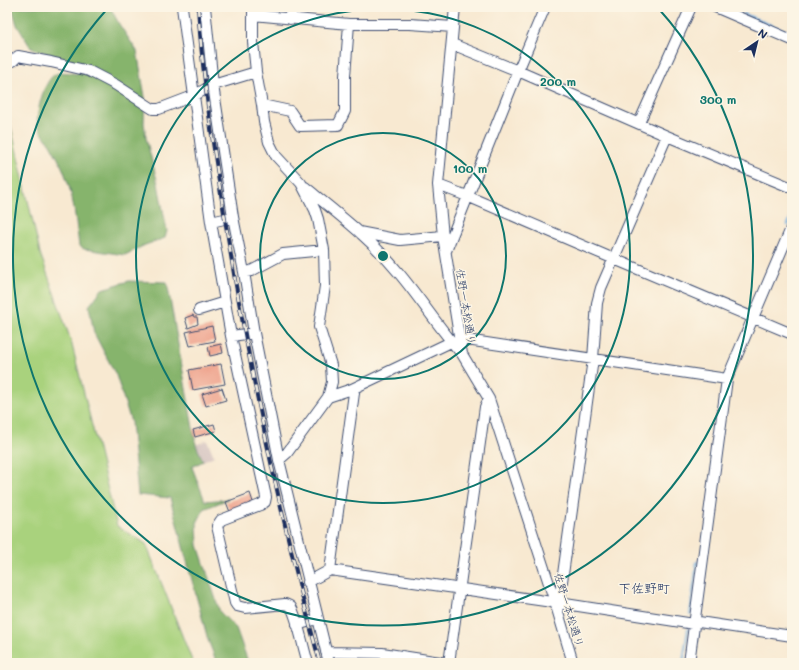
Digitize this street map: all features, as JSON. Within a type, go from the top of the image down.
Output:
[{"type":"street","points":[[182,7],[211,222],[231,336],[266,497],[265,502],[260,505],[221,520],[217,526],[235,603],[237,606],[245,608],[285,604],[289,605],[297,624],[308,663]]},
{"type":"street","points":[[205,7],[213,85],[233,217],[254,333],[279,460],[329,663]]},
{"type":"street","points":[[290,19],[292,7]]},
{"type":"street","name":"佐野一本松通り","points":[[455,7],[438,185],[456,341],[462,354],[489,399],[557,602],[573,663]]},
{"type":"street","points":[[446,251],[518,70],[545,7]]},
{"type":"street","points":[[639,123],[691,7]]},
{"type":"street","points":[[715,7],[792,40]]},
{"type":"street","points":[[453,27],[410,24],[349,24],[290,19],[253,11],[253,42],[256,72],[264,122],[269,142],[276,156],[301,183],[359,232],[398,272],[456,341]]},
{"type":"street","points":[[262,105],[290,111],[300,126],[338,125],[345,111],[345,76],[349,24]]},
{"type":"street","points":[[452,44],[518,70],[667,136],[792,188]]},
{"type":"street","points":[[13,61],[18,56],[89,71],[116,85],[153,109],[159,109],[193,96],[213,85],[256,72]]},
{"type":"street","points":[[557,602],[593,358],[597,303],[601,288],[667,136]]},
{"type":"street","points":[[279,460],[287,453],[328,397],[332,382],[331,365],[320,327],[325,286],[324,250],[318,219],[301,183]]},
{"type":"street","points":[[438,185],[792,334]]},
{"type":"street","points":[[211,222],[233,217]]},
{"type":"street","points":[[688,663],[727,379],[792,226]]},
{"type":"street","points":[[359,232],[400,240],[443,236]]},
{"type":"street","points":[[244,272],[252,271],[283,254],[324,250]]},
{"type":"street","points":[[199,310],[225,302]]},
{"type":"street","points":[[231,336],[254,333]]},
{"type":"street","points":[[328,397],[352,389],[456,341],[593,358],[727,379]]},
{"type":"street","points":[[330,570],[354,392],[352,389]]},
{"type":"street","points":[[326,652],[448,663],[485,407],[489,399]]},
{"type":"street","points":[[308,582],[330,570],[557,602],[694,624],[699,622],[792,636]]},
{"type":"street","points":[[297,624],[317,619]]},
{"type":"shaded area","points":[[207,440],[214,456],[203,461],[196,445]]},
{"type":"green space","points":[[12,7],[110,7],[119,24],[137,51],[145,97],[144,123],[146,138],[158,184],[167,231],[165,238],[145,245],[125,255],[84,249],[79,246],[76,220],[69,185],[61,164],[38,126],[37,121],[41,98],[48,82],[56,74],[66,72],[77,74],[81,65],[31,48],[17,25]]},
{"type":"green space","points":[[7,109],[40,253],[71,341],[117,526],[146,544],[193,663],[7,663]]},
{"type":"green space","points":[[129,281],[167,282],[196,445],[203,461],[192,467],[205,501],[228,499],[204,509],[197,523],[198,545],[220,612],[236,628],[247,659],[250,663],[217,663],[208,640],[170,498],[138,495],[131,422],[116,375],[94,333],[89,306],[102,289]]},
{"type":"building","points":[[193,315],[194,317],[197,317],[198,324],[188,328],[185,318]]},
{"type":"building","points":[[212,326],[215,341],[190,346],[186,332]]},
{"type":"building","points":[[221,344],[223,353],[210,356],[208,347]]},
{"type":"building","points":[[221,364],[225,384],[193,390],[189,370]]},
{"type":"building","points":[[222,388],[226,400],[206,406],[202,394]]},
{"type":"building","points":[[214,424],[216,431],[195,437],[193,430]]},
{"type":"building","points":[[250,493],[253,502],[230,512],[226,502]]},
{"type":"waterway","points":[[744,14],[792,34]]},
{"type":"waterway","points":[[788,225],[792,214]]},
{"type":"waterway","points":[[690,615],[697,562]]},
{"type":"waterway","points":[[683,663],[688,629]]},
{"type":"railway","points":[[198,7],[204,75],[213,144],[235,280],[263,424],[284,520],[320,663]]},
{"type":"district","name":"下佐野町","points":[[644,588]]}]
